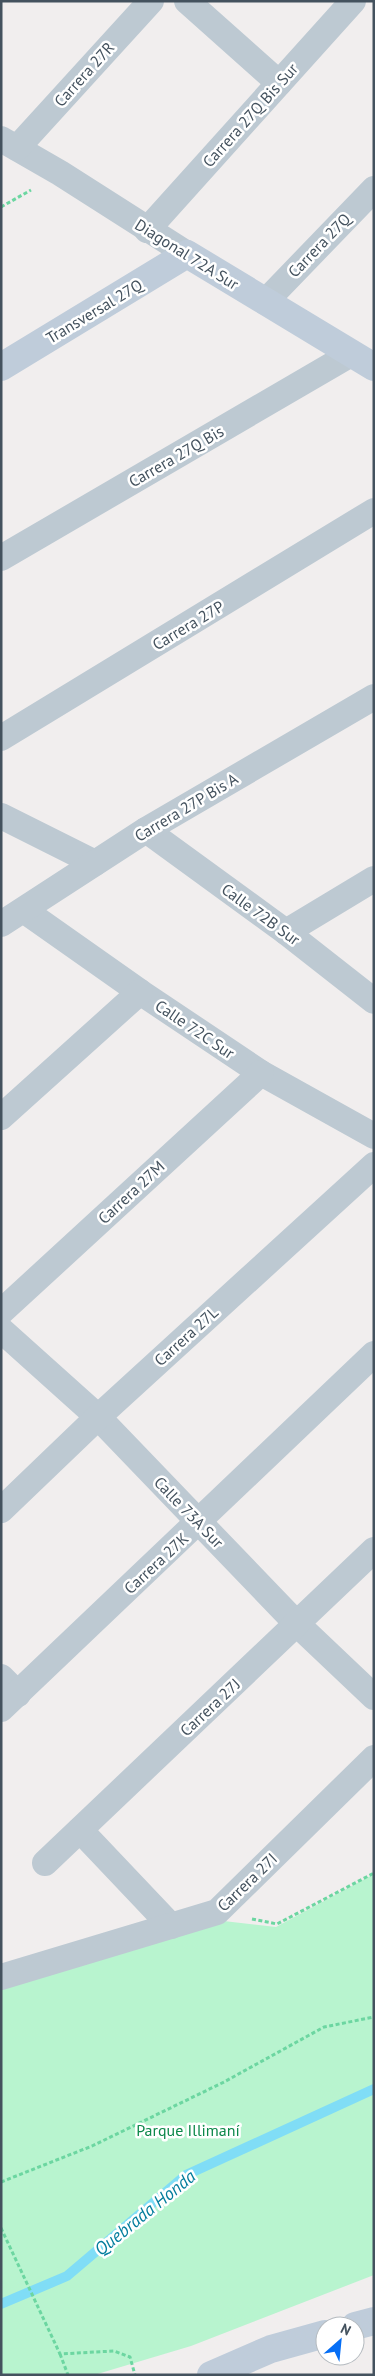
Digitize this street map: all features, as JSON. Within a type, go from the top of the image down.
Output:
[{"type":"street","name":"Carrera 27R","points":[[9,144],[150,1]]},
{"type":"street","points":[[187,1],[279,83]]},
{"type":"street","name":"Carrera 27Q Bis Sur","points":[[147,230],[353,1]]},
{"type":"street","name":"Diagonal 72A Sur","points":[[9,144],[264,302],[362,360]]},
{"type":"street","name":"Carrera 27Q","points":[[264,302],[374,189]]},
{"type":"street","name":"Transversal 27Q","points":[[1,367],[187,254]]},
{"type":"street","name":"Carrera 27Q Bis","points":[[1,558],[362,360]]},
{"type":"street","name":"Carrera 27P","points":[[1,738],[374,511]]},
{"type":"street","name":"Carrera 27P Bis A","points":[[1,924],[25,911],[146,830],[374,697]]},
{"type":"street","points":[[1,816],[95,863]]},
{"type":"street","name":"Calle 72B Sur","points":[[146,830],[286,932],[374,1001]]},
{"type":"street","points":[[286,932],[374,879]]},
{"type":"street","name":"Calle 72C Sur","points":[[25,911],[140,992],[261,1073],[373,1134]]},
{"type":"street","points":[[1,1117],[140,992]]},
{"type":"street","name":"Carrera 27M","points":[[1,1312],[261,1073]]},
{"type":"street","name":"Carrera 27L","points":[[1,1510],[98,1417],[374,1165]]},
{"type":"street","name":"Calle 73A Sur","points":[[1,1330],[98,1417],[297,1624],[374,1697]]},
{"type":"street","name":"Carrera 27K","points":[[7,1693],[199,1522],[374,1354]]},
{"type":"street","name":"Carrera 27J","points":[[45,1863],[374,1550]]},
{"type":"street","name":"Carrera 27I","points":[[1,1977],[217,1912],[374,1758]]},
{"type":"street","points":[[80,1830],[171,1926]]},
{"type":"street","points":[[211,2375],[271,2349],[315,2337]]},
{"type":"path","points":[[217,1912],[277,1924],[374,1873]]},
{"type":"path","points":[[1,2182],[101,2141],[224,2082],[324,2027],[374,2017]]},
{"type":"path","points":[[1,2228],[68,2375]]},
{"type":"path","points":[[60,2354],[114,2351],[130,2357],[135,2375]]},
{"type":"green space","name":"Parque Illimaní","points":[[374,1874],[374,2275],[191,2346],[94,2375],[1,2375],[1,1986],[215,1920],[276,1927]]},
{"type":"waterway","name":"Quebrada Honda","points":[[1,2304],[67,2276],[186,2175],[374,2089]]}]
